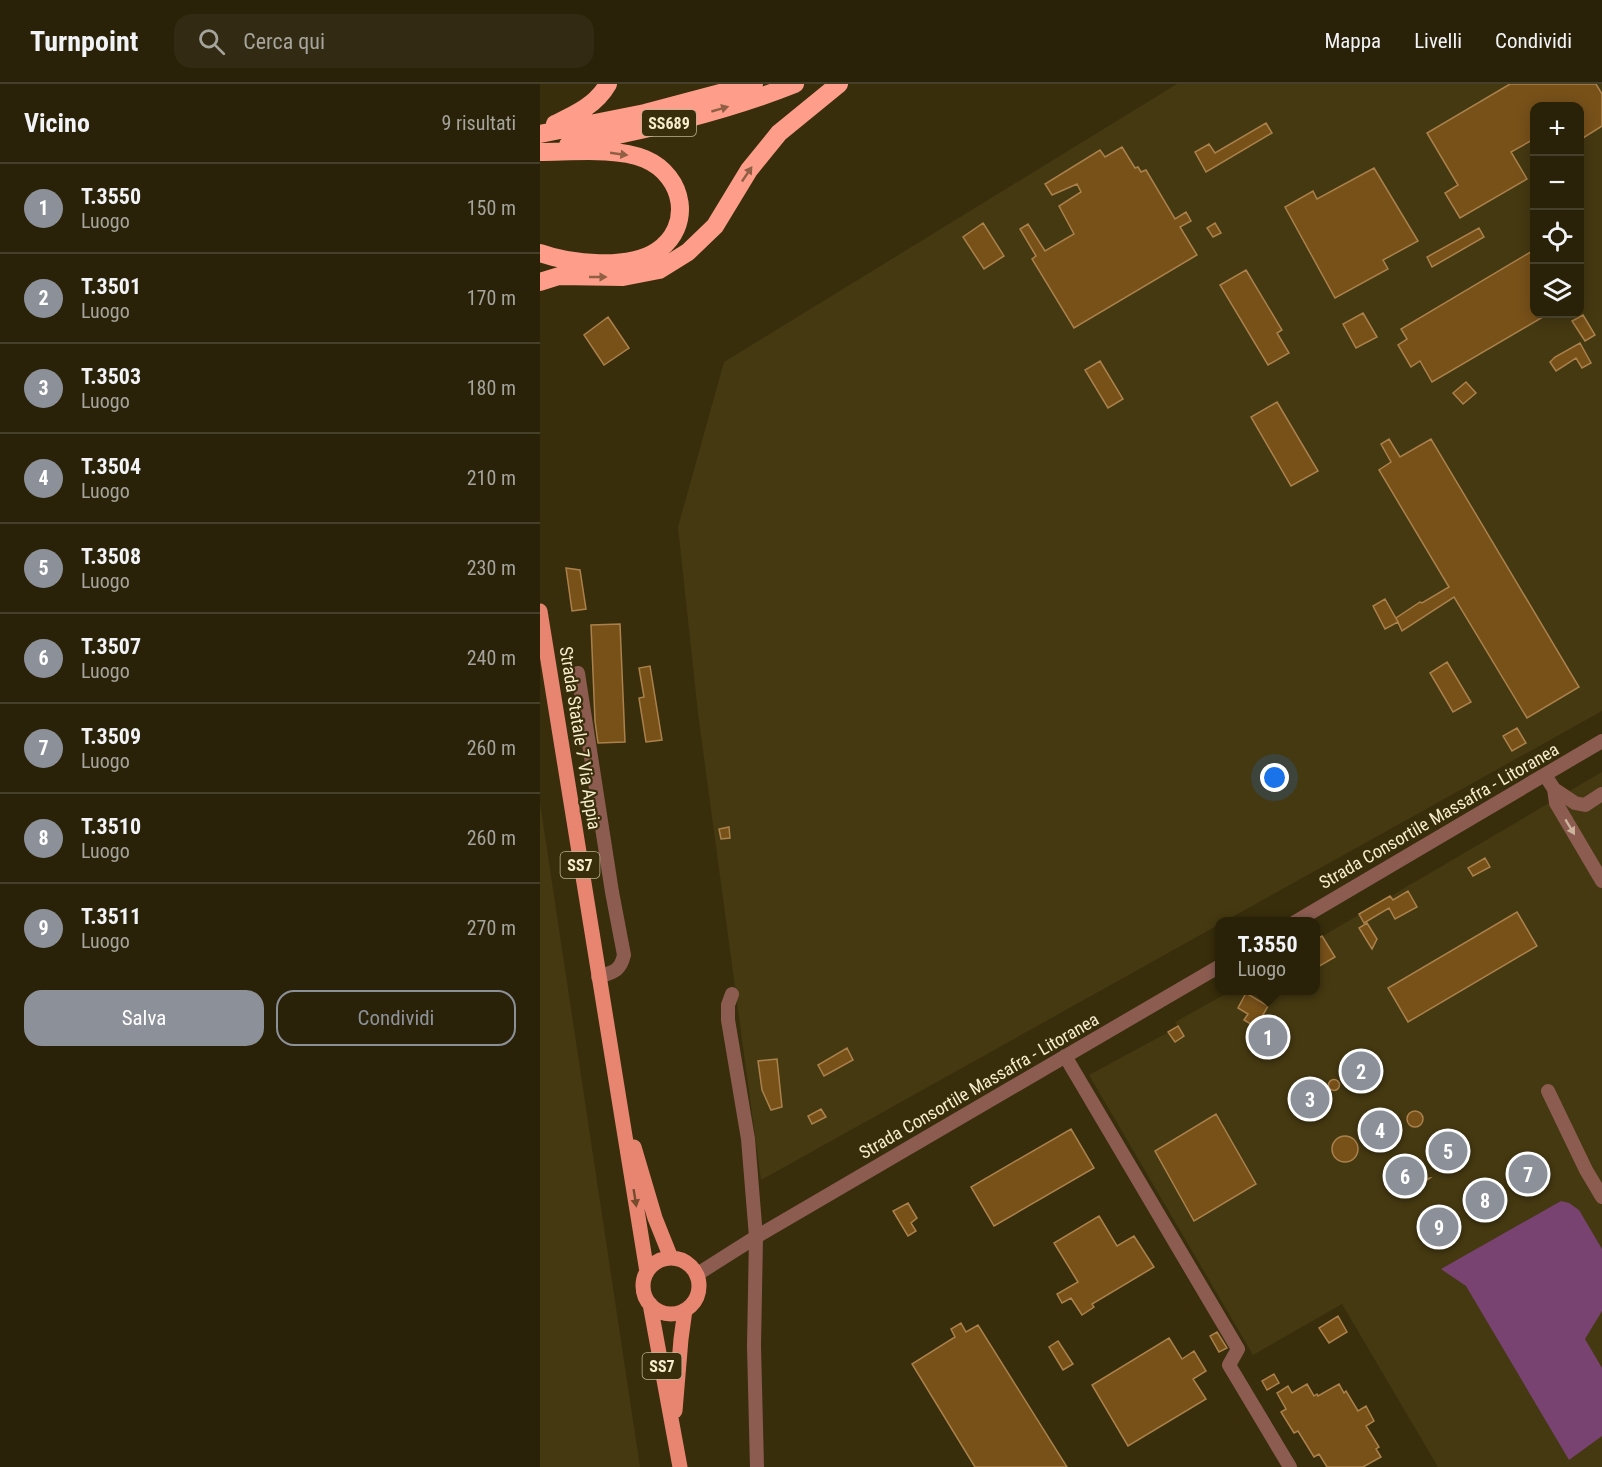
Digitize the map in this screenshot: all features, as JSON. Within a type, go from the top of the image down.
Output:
[{"type":"highway","points":[[540,133],[583,111],[608,84]]},
{"type":"highway","name":"SS689","points":[[540,133],[645,113],[754,84]]},
{"type":"highway","name":"SS689","points":[[540,151],[648,129],[762,97],[795,84]]},
{"type":"highway","points":[[540,282],[559,276],[623,277],[659,270],[688,252],[715,226],[749,170],[779,133],[839,84]]},
{"type":"highway","points":[[540,151],[618,153],[646,159],[667,175],[681,197],[679,220],[671,239],[656,252],[627,263],[585,261],[552,257],[540,253]]},
{"type":"main road","name":"Strada Statale 7 Via Appia","points":[[540,611],[646,1272],[643,1288],[650,1304],[680,1467]]},
{"type":"main road","name":"Strada Statale 7 Via Appia","points":[[622,1120],[637,1155],[655,1218],[671,1258]]},
{"type":"main road","points":[[646,1272],[657,1262],[671,1258],[686,1263],[696,1275]]},
{"type":"main road","name":"Strada Statale 7 Via Appia","points":[[674,1429],[685,1310],[696,1298],[698,1283],[696,1275]]},
{"type":"main road","points":[[650,1304],[670,1314],[685,1310]]},
{"type":"street","points":[[578,673],[624,955],[622,965],[615,972],[598,977]]},
{"type":"street","name":"Strada Consortile Massafra - Litoranea","points":[[1302,917],[1602,741]]},
{"type":"street","points":[[1545,775],[1554,789],[1575,803],[1584,805],[1602,794]]},
{"type":"street","points":[[1554,789],[1556,803],[1602,881]]},
{"type":"street","name":"Strada Consortile Massafra - Litoranea","points":[[696,1275],[756,1237],[1215,969]]},
{"type":"street","points":[[732,994],[728,1005],[728,1020],[748,1139],[756,1237],[754,1346],[757,1467]]},
{"type":"street","points":[[1065,1056],[1238,1349],[1229,1365],[1290,1467]]},
{"type":"street","points":[[1548,1091],[1586,1170],[1602,1197]]},
{"type":"street","points":[[1586,1170],[1602,1188]]},
{"type":"shaded area","points":[[1177,84],[1602,84],[1602,711],[1232,917],[1215,917],[1215,927],[761,1180],[698,713],[678,527],[724,362]]},
{"type":"shaded area","points":[[1602,772],[1602,1467],[1438,1467],[1342,1304],[1253,1355],[1089,1075],[1178,1027],[1175,1022],[1224,995],[1320,995],[1320,938]]},
{"type":"shaded area","points":[[540,803],[640,1467],[540,1467]]},
{"type":"shaded area","points":[[1561,1201],[1579,1210],[1602,1249],[1602,1311],[1585,1339],[1602,1368],[1602,1436],[1569,1460],[1466,1286],[1441,1269]]},
{"type":"building","points":[[1510,84],[1596,84],[1602,94],[1602,126],[1584,137],[1584,102],[1530,102],[1530,141],[1511,152],[1527,179],[1460,218],[1445,193],[1458,185],[1427,133]]},
{"type":"building","points":[[1266,123],[1272,133],[1206,172],[1195,152],[1209,144],[1215,153]]},
{"type":"building","points":[[1122,147],[1135,168],[1138,167],[1141,172],[1146,170],[1175,219],[1186,212],[1191,221],[1180,227],[1197,255],[1074,328],[1032,259],[1036,256],[1020,229],[1028,224],[1045,251],[1074,234],[1059,206],[1081,192],[1077,184],[1052,195],[1045,184],[1100,150],[1105,157]]},
{"type":"building","points":[[1374,168],[1418,241],[1383,260],[1388,269],[1335,298],[1285,207],[1313,191],[1317,199]]},
{"type":"building","points":[[983,223],[1004,256],[984,269],[963,237]]},
{"type":"building","points":[[1215,223],[1221,233],[1213,237],[1207,228]]},
{"type":"building","points":[[1479,228],[1484,237],[1432,267],[1427,257]]},
{"type":"building","points":[[1530,252],[1530,318],[1541,318],[1432,382],[1420,361],[1411,367],[1398,345],[1407,339],[1401,329]]},
{"type":"building","points":[[1246,270],[1282,330],[1277,333],[1289,353],[1268,365],[1220,285]]},
{"type":"building","points":[[1363,313],[1377,337],[1356,348],[1343,324]]},
{"type":"building","points":[[608,317],[629,348],[604,365],[584,335]]},
{"type":"building","points":[[1584,317],[1595,335],[1585,341],[1572,321]]},
{"type":"building","points":[[1580,343],[1591,363],[1582,368],[1576,358],[1556,371],[1550,362]]},
{"type":"building","points":[[1100,361],[1123,399],[1108,408],[1085,370]]},
{"type":"building","points":[[1466,382],[1476,393],[1463,404],[1453,393]]},
{"type":"building","points":[[1277,402],[1318,471],[1291,486],[1251,417]]},
{"type":"building","points":[[1389,439],[1400,457],[1431,439],[1579,687],[1527,718],[1454,597],[1402,631],[1396,618],[1449,587],[1379,470],[1391,462],[1381,444]]},
{"type":"building","points":[[566,568],[580,570],[586,609],[572,611]]},
{"type":"building","points":[[1385,599],[1398,622],[1385,629],[1373,606]]},
{"type":"building","points":[[620,624],[625,742],[598,743],[591,625]]},
{"type":"building","points":[[1447,662],[1471,702],[1453,712],[1430,673]]},
{"type":"building","points":[[650,666],[662,740],[646,742],[639,698],[644,697],[639,668]]},
{"type":"building","points":[[1517,728],[1526,743],[1512,751],[1503,736]]},
{"type":"building","points":[[729,827],[730,838],[721,839],[719,829]]},
{"type":"building","points":[[1485,858],[1490,867],[1473,876],[1468,868]]},
{"type":"building","points":[[1408,891],[1417,907],[1395,919],[1389,908],[1364,923],[1359,914],[1390,896],[1393,900]]},
{"type":"building","points":[[1517,912],[1537,946],[1408,1022],[1388,988]]},
{"type":"building","points":[[1367,923],[1377,939],[1372,949],[1359,928]]},
{"type":"building","points":[[1322,936],[1335,957],[1320,966],[1320,937]]},
{"type":"building","points":[[1245,995],[1249,995],[1268,1006],[1256,1027],[1244,1020],[1248,1014],[1238,1008]]},
{"type":"building","points":[[1178,1026],[1184,1036],[1175,1042],[1168,1032]]},
{"type":"building","points":[[1262,1027],[1271,1029],[1275,1033],[1276,1041],[1273,1045],[1266,1046],[1260,1042]]},
{"type":"building","points":[[847,1048],[853,1060],[824,1076],[818,1065]]},
{"type":"building","points":[[777,1059],[782,1107],[771,1110],[762,1090],[758,1061]]},
{"type":"building","points":[[1361,1065],[1366,1067],[1368,1072],[1366,1077],[1361,1079],[1356,1077],[1354,1072],[1356,1067]]},
{"type":"building","points":[[1334,1080],[1338,1081],[1338,1089],[1334,1090],[1330,1089],[1329,1085],[1330,1081]]},
{"type":"building","points":[[1310,1095],[1314,1096],[1314,1104],[1310,1105],[1306,1104],[1305,1100],[1306,1096]]},
{"type":"building","points":[[821,1109],[826,1117],[812,1124],[808,1116]]},
{"type":"building","points":[[1412,1111],[1418,1111],[1423,1119],[1421,1125],[1412,1127],[1407,1122],[1407,1116]]},
{"type":"building","points":[[1216,1114],[1256,1184],[1194,1221],[1155,1151]]},
{"type":"building","points":[[1380,1118],[1388,1121],[1391,1129],[1388,1137],[1380,1140],[1372,1137],[1369,1129],[1372,1121]]},
{"type":"building","points":[[1071,1129],[1094,1168],[994,1226],[971,1187]]},
{"type":"building","points":[[1448,1134],[1460,1138],[1464,1150],[1460,1162],[1448,1166],[1436,1162],[1432,1150],[1436,1138]]},
{"type":"building","points":[[1345,1136],[1354,1140],[1358,1149],[1354,1158],[1345,1162],[1336,1158],[1332,1149],[1336,1140]]},
{"type":"building","points":[[1408,1157],[1419,1166],[1421,1179],[1430,1178],[1408,1194],[1408,1192],[1401,1192],[1393,1187],[1388,1175],[1393,1163],[1404,1158],[1408,1169]]},
{"type":"building","points":[[1528,1158],[1539,1163],[1544,1174],[1539,1185],[1528,1190],[1517,1185],[1512,1174],[1517,1163]]},
{"type":"building","points":[[1485,1182],[1497,1187],[1502,1199],[1497,1211],[1485,1216],[1473,1211],[1468,1199],[1473,1187]]},
{"type":"building","points":[[908,1203],[917,1218],[911,1223],[916,1231],[908,1236],[893,1211]]},
{"type":"building","points":[[1439,1210],[1450,1215],[1455,1226],[1450,1237],[1439,1242],[1428,1237],[1423,1226],[1428,1215]]},
{"type":"building","points":[[1099,1216],[1117,1246],[1134,1236],[1154,1267],[1092,1304],[1094,1307],[1082,1315],[1071,1298],[1062,1303],[1057,1294],[1078,1282],[1054,1243]]},
{"type":"building","points":[[1338,1316],[1347,1332],[1329,1343],[1319,1328]]},
{"type":"building","points":[[961,1323],[966,1332],[978,1325],[1067,1467],[975,1467],[912,1364],[955,1337],[951,1329]]},
{"type":"building","points":[[1217,1332],[1227,1348],[1219,1352],[1210,1336]]},
{"type":"building","points":[[1169,1338],[1182,1359],[1194,1351],[1206,1371],[1193,1379],[1206,1399],[1128,1446],[1092,1385]]},
{"type":"building","points":[[1058,1341],[1073,1364],[1063,1370],[1049,1347]]},
{"type":"building","points":[[1274,1374],[1279,1383],[1267,1390],[1262,1381]]},
{"type":"building","points":[[1307,1384],[1314,1396],[1317,1394],[1318,1396],[1339,1384],[1358,1411],[1366,1406],[1374,1421],[1366,1426],[1379,1447],[1376,1449],[1381,1457],[1363,1467],[1327,1467],[1319,1454],[1314,1457],[1298,1431],[1294,1433],[1281,1412],[1286,1409],[1277,1393],[1288,1386],[1292,1393]]},
{"type":"place","name":"T.3550","points":[[1268,1037]]},
{"type":"place","name":"T.3501","points":[[1361,1071]]},
{"type":"place","name":"T.3503","points":[[1310,1099]]},
{"type":"place","name":"T.3504","points":[[1380,1130]]},
{"type":"place","name":"T.3508","points":[[1448,1151]]},
{"type":"place","name":"T.3509","points":[[1528,1174]]},
{"type":"place","name":"T.3507","points":[[1405,1176]]},
{"type":"place","name":"T.3510","points":[[1485,1200]]},
{"type":"place","name":"T.3511","points":[[1439,1227]]}]
